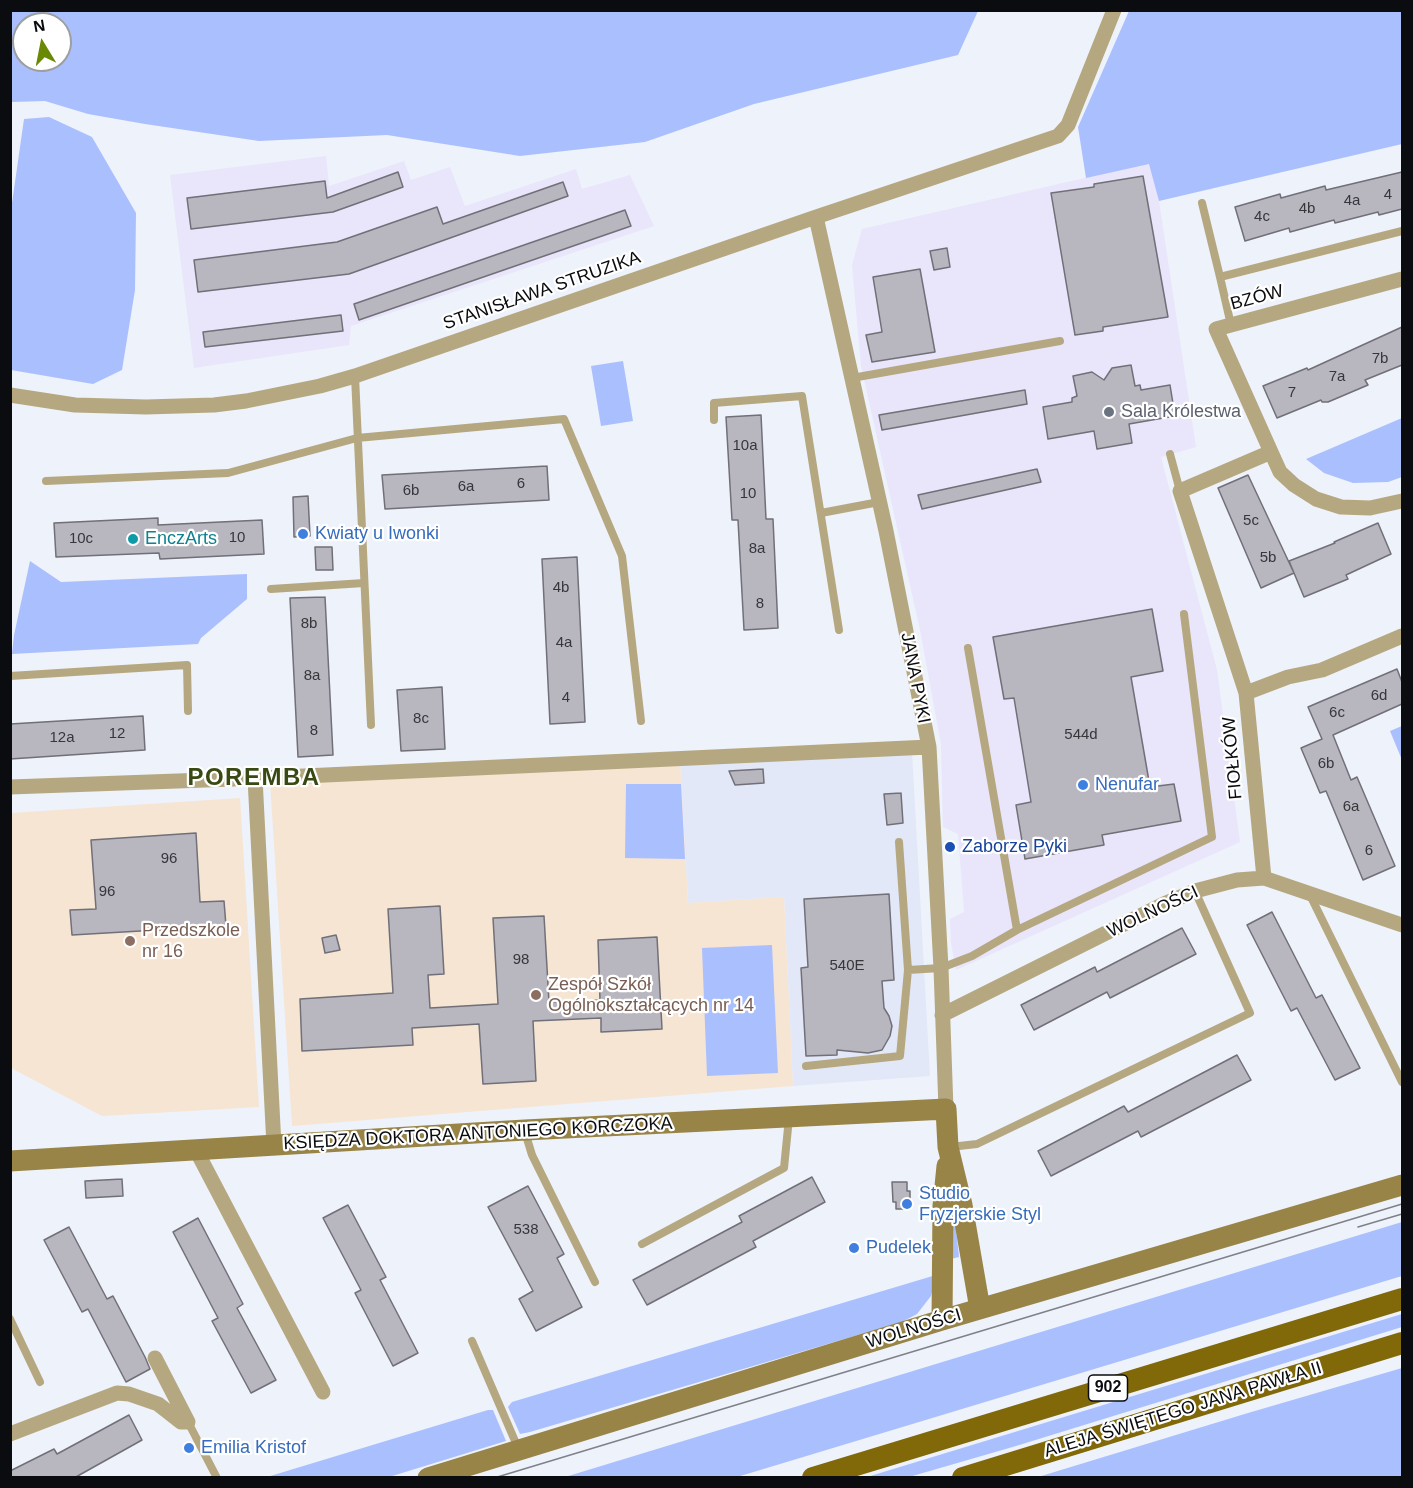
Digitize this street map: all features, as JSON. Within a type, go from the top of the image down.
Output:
[{"type":"main road","name":"902","points":[[813,1478],[1402,1299]]},
{"type":"main road","name":"ALEJA ŚWIĘTEGO JANA PAWŁA II","points":[[963,1478],[1402,1343]]},
{"type":"street","name":"STANISŁAWA STRUZIKA","points":[[10,395],[75,405],[108,407],[214,405],[284,394],[355,376],[1058,136],[1068,125],[1114,10]]},
{"type":"street","name":"JANA PYKI","points":[[816,217],[879,502],[929,747],[948,1147],[943,1206],[942,1320]]},
{"type":"street","name":"BZÓW","points":[[1402,279],[1216,329],[1280,472],[1294,485],[1316,498],[1341,507],[1370,508],[1402,501]]},
{"type":"street","points":[[1246,693],[1180,491],[1271,452]]},
{"type":"street","name":"FIOŁKÓW","points":[[1264,878],[1246,693],[1288,677],[1322,670],[1402,636]]},
{"type":"street","points":[[10,787],[929,747]]},
{"type":"street","points":[[255,778],[274,1146]]},
{"type":"street","points":[[1264,878],[1402,925]]},
{"type":"street","name":"WOLNOŚCI","points":[[942,1015],[1164,904],[1195,891],[1237,880],[1264,878]]},
{"type":"street","name":"KSIĘDZA DOKTORA ANTONIEGO KORCZOKA","points":[[10,1161],[525,1130],[946,1109]]},
{"type":"street","name":"JANA PYKI","points":[[948,1147],[962,1205],[980,1309]]},
{"type":"street","points":[[196,1150],[322,1392]]},
{"type":"street","name":"WOLNOŚCI","points":[[428,1478],[942,1320],[1402,1185]]},
{"type":"street","points":[[10,1434],[117,1393],[129,1394],[158,1404],[181,1422],[188,1422],[155,1358]]},
{"type":"lane","points":[[1202,203],[1230,325]]},
{"type":"lane","points":[[1220,277],[1402,231]]},
{"type":"lane","points":[[852,378],[1060,341]]},
{"type":"lane","points":[[355,376],[371,725]]},
{"type":"lane","points":[[714,420],[714,403],[802,396],[839,630]]},
{"type":"lane","points":[[46,481],[228,473],[357,438],[564,419],[622,556],[641,721]]},
{"type":"lane","points":[[1170,454],[1180,491]]},
{"type":"lane","points":[[821,513],[879,502]]},
{"type":"lane","points":[[271,589],[364,584]]},
{"type":"lane","points":[[908,970],[941,968],[972,956],[1017,930],[1212,837],[1184,614]]},
{"type":"lane","points":[[968,648],[1017,930]]},
{"type":"lane","points":[[10,676],[187,665],[188,711]]},
{"type":"lane","points":[[806,1066],[900,1056],[908,970],[899,843]]},
{"type":"lane","points":[[948,1147],[977,1144],[1250,1013],[1195,891]]},
{"type":"lane","points":[[1310,895],[1402,1082]]},
{"type":"lane","points":[[642,1244],[784,1168],[789,1117]]},
{"type":"lane","points":[[525,1130],[532,1155],[595,1282]]},
{"type":"lane","points":[[10,1320],[40,1382]]},
{"type":"lane","points":[[472,1341],[519,1450]]},
{"type":"lane","points":[[188,1422],[217,1478]]},
{"type":"shaded area","points":[[11,10],[978,10],[958,55],[754,104],[645,142],[520,156],[387,135],[259,141],[88,114],[45,101],[11,102]]},
{"type":"shaded area","points":[[1129,11],[1402,11],[1402,144],[1159,201],[1149,164],[1086,178],[1078,127]]},
{"type":"shaded area","points":[[49,117],[92,137],[136,213],[135,290],[122,370],[93,384],[11,370],[10,217],[24,119]]},
{"type":"shaded area","points":[[326,156],[329,186],[404,161],[411,180],[450,167],[465,206],[576,169],[582,189],[630,175],[654,226],[351,326],[349,345],[194,368],[170,175]]},
{"type":"shaded area","points":[[1150,163],[1159,201],[1196,447],[1161,457],[1217,670],[1240,842],[956,970],[951,943],[950,919],[964,912],[958,834],[943,827],[941,744],[920,630],[861,366],[852,265],[862,229]]},
{"type":"shaded area","points":[[623,361],[633,421],[601,426],[591,366]]},
{"type":"shaded area","points":[[1402,418],[1402,477],[1388,482],[1353,483],[1324,473],[1306,459]]},
{"type":"shaded area","points":[[30,561],[61,582],[247,574],[247,599],[201,638],[198,644],[12,654]]},
{"type":"shaded area","points":[[1402,726],[1402,760],[1390,731]]},
{"type":"shaded area","points":[[912,752],[930,1076],[793,1086],[784,897],[688,903],[680,761]]},
{"type":"shaded area","name":"Zespół Szkół Ogólnokształcących nr 14","points":[[680,761],[688,903],[784,897],[793,1086],[292,1126],[270,782]]},
{"type":"shaded area","points":[[626,784],[681,784],[685,859],[625,858]]},
{"type":"shaded area","name":"Przedszkole nr 16","points":[[240,798],[259,1107],[102,1116],[11,1068],[11,813]]},
{"type":"shaded area","points":[[772,945],[778,1073],[707,1076],[702,948]]},
{"type":"shaded area","points":[[952,1191],[959,1257],[951,1259]]},
{"type":"shaded area","points":[[1402,1222],[1402,1276],[737,1477],[565,1477]]},
{"type":"shaded area","points":[[936,1275],[931,1296],[917,1314],[902,1322],[530,1432],[520,1434],[508,1407],[512,1402]]},
{"type":"shaded area","points":[[1402,1314],[1402,1327],[1016,1446],[909,1477],[867,1477]]},
{"type":"shaded area","points":[[1402,1368],[1402,1477],[1038,1477],[1248,1413]]},
{"type":"shaded area","points":[[493,1410],[506,1441],[389,1477],[267,1477]]},
{"type":"building","points":[[398,172],[403,187],[333,212],[191,229],[187,198],[325,181],[327,198]]},
{"type":"building","points":[[1402,172],[1402,209],[1379,215],[1378,212],[1335,223],[1334,220],[1290,232],[1289,228],[1245,241],[1235,207],[1280,194],[1281,198],[1325,186],[1326,190]]},
{"type":"building","points":[[1143,176],[1168,317],[1103,327],[1103,331],[1075,335],[1051,193],[1094,187],[1094,184]]},
{"type":"building","points":[[563,182],[568,196],[349,274],[198,292],[194,260],[337,242],[437,207],[443,224]]},
{"type":"building","points":[[625,210],[631,226],[359,320],[354,304]]},
{"type":"building","points":[[947,248],[950,267],[934,270],[930,251]]},
{"type":"building","points":[[920,269],[935,352],[872,362],[866,335],[882,332],[873,277]]},
{"type":"building","points":[[341,315],[343,331],[205,347],[203,332]]},
{"type":"building","points":[[1402,327],[1402,365],[1365,380],[1368,385],[1328,402],[1321,400],[1277,418],[1263,386],[1307,368],[1308,370]]},
{"type":"building","points":[[1131,365],[1135,386],[1140,385],[1141,390],[1170,385],[1175,416],[1129,424],[1132,443],[1097,449],[1094,431],[1048,439],[1043,407],[1072,402],[1072,398],[1077,396],[1073,376],[1092,372],[1104,380],[1112,368]]},
{"type":"building","points":[[1025,390],[1027,404],[882,430],[879,415]]},
{"type":"building","points":[[761,415],[766,519],[773,519],[778,628],[744,630],[738,520],[732,520],[726,417]]},
{"type":"building","points":[[547,466],[549,500],[385,509],[382,475]]},
{"type":"building","points":[[1037,469],[1041,482],[922,509],[918,495]]},
{"type":"building","points":[[1248,475],[1294,573],[1261,588],[1218,488]]},
{"type":"building","points":[[308,496],[310,536],[294,537],[293,497]]},
{"type":"building","points":[[158,518],[158,525],[262,520],[264,554],[160,559],[159,553],[56,557],[54,523]]},
{"type":"building","points":[[1378,523],[1391,554],[1346,575],[1348,579],[1304,597],[1289,561]]},
{"type":"building","points":[[315,547],[332,547],[333,570],[316,570]]},
{"type":"building","points":[[577,557],[585,722],[550,724],[542,559]]},
{"type":"building","points":[[325,597],[333,755],[298,757],[290,598]]},
{"type":"building","points":[[1152,609],[1163,671],[1131,677],[1150,787],[1174,784],[1181,821],[1102,835],[1104,845],[1025,859],[1016,805],[1031,802],[1014,698],[1004,699],[993,637]]},
{"type":"building","points":[[1397,669],[1402,682],[1402,704],[1333,735],[1351,780],[1357,777],[1395,866],[1363,880],[1326,791],[1320,793],[1301,748],[1322,739],[1308,707]]},
{"type":"building","points":[[442,687],[445,749],[401,751],[397,690]]},
{"type":"building","points":[[143,716],[145,750],[10,759],[10,724]]},
{"type":"building","points":[[763,769],[764,783],[735,785],[729,771]]},
{"type":"building","points":[[901,793],[903,823],[887,825],[884,794]]},
{"type":"building","points":[[196,833],[200,902],[224,901],[226,926],[72,935],[70,910],[96,909],[91,840]]},
{"type":"building","points":[[889,894],[894,980],[882,981],[884,1008],[892,1026],[890,1036],[882,1050],[868,1053],[837,1050],[837,1055],[806,1056],[801,968],[808,967],[804,899]]},
{"type":"building","points":[[440,906],[444,974],[428,975],[430,1008],[498,1004],[493,918],[544,916],[549,1002],[600,1000],[598,940],[657,937],[662,1029],[601,1032],[601,1018],[533,1021],[536,1081],[483,1084],[479,1024],[412,1028],[413,1045],[302,1051],[300,999],[393,993],[388,909]]},
{"type":"building","points":[[1272,912],[1316,998],[1322,995],[1360,1068],[1335,1080],[1297,1008],[1291,1011],[1247,925]]},
{"type":"building","points":[[1182,928],[1196,954],[1110,998],[1107,992],[1034,1030],[1021,1005],[1095,967],[1097,972]]},
{"type":"building","points":[[336,935],[340,950],[325,953],[322,938]]},
{"type":"building","points":[[1237,1055],[1251,1080],[1141,1137],[1138,1131],[1051,1176],[1038,1151],[1124,1106],[1128,1112]]},
{"type":"building","points":[[812,1177],[825,1202],[753,1241],[756,1247],[647,1305],[633,1280],[742,1222],[739,1216]]},
{"type":"building","points":[[122,1179],[123,1196],[86,1198],[85,1181]]},
{"type":"building","points":[[892,1182],[907,1182],[907,1191],[910,1191],[910,1209],[896,1209],[896,1202],[893,1202]]},
{"type":"building","points":[[528,1186],[564,1254],[557,1258],[582,1307],[536,1331],[519,1299],[533,1291],[488,1207]]},
{"type":"building","points":[[348,1205],[386,1277],[380,1280],[418,1353],[393,1366],[355,1293],[361,1290],[323,1218]]},
{"type":"building","points":[[198,1218],[243,1304],[237,1308],[276,1380],[251,1393],[212,1321],[218,1318],[173,1232]]},
{"type":"building","points":[[69,1227],[107,1299],[113,1296],[150,1369],[126,1382],[88,1309],[82,1312],[44,1240]]},
{"type":"building","points":[[129,1415],[142,1440],[74,1478],[10,1478],[10,1471],[54,1449],[57,1454]]},
{"type":"tram line","points":[[494,1478],[1402,1204]]},
{"type":"tram line","points":[[1358,1227],[1402,1214]]},
{"type":"place","name":"Sala Królestwa","points":[[1109,412]]},
{"type":"place","name":"Kwiaty u Iwonki","points":[[303,534]]},
{"type":"place","name":"EnczArts","points":[[133,539]]},
{"type":"place","name":"Nenufar","points":[[1083,785]]},
{"type":"place","name":"Zaborze Pyki","points":[[950,847]]},
{"type":"place","name":"Przedszkole nr 16","points":[[130,941]]},
{"type":"place","name":"Zespół Szkół Ogólnokształcących nr 14","points":[[536,995]]},
{"type":"place","name":"Studio Fryzjerskie Styl","points":[[907,1204]]},
{"type":"place","name":"Pudelek","points":[[854,1248]]},
{"type":"place","name":"Emilia Kristof","points":[[189,1448]]},
{"type":"district","name":"POREMBA","points":[[254,778]]}]
